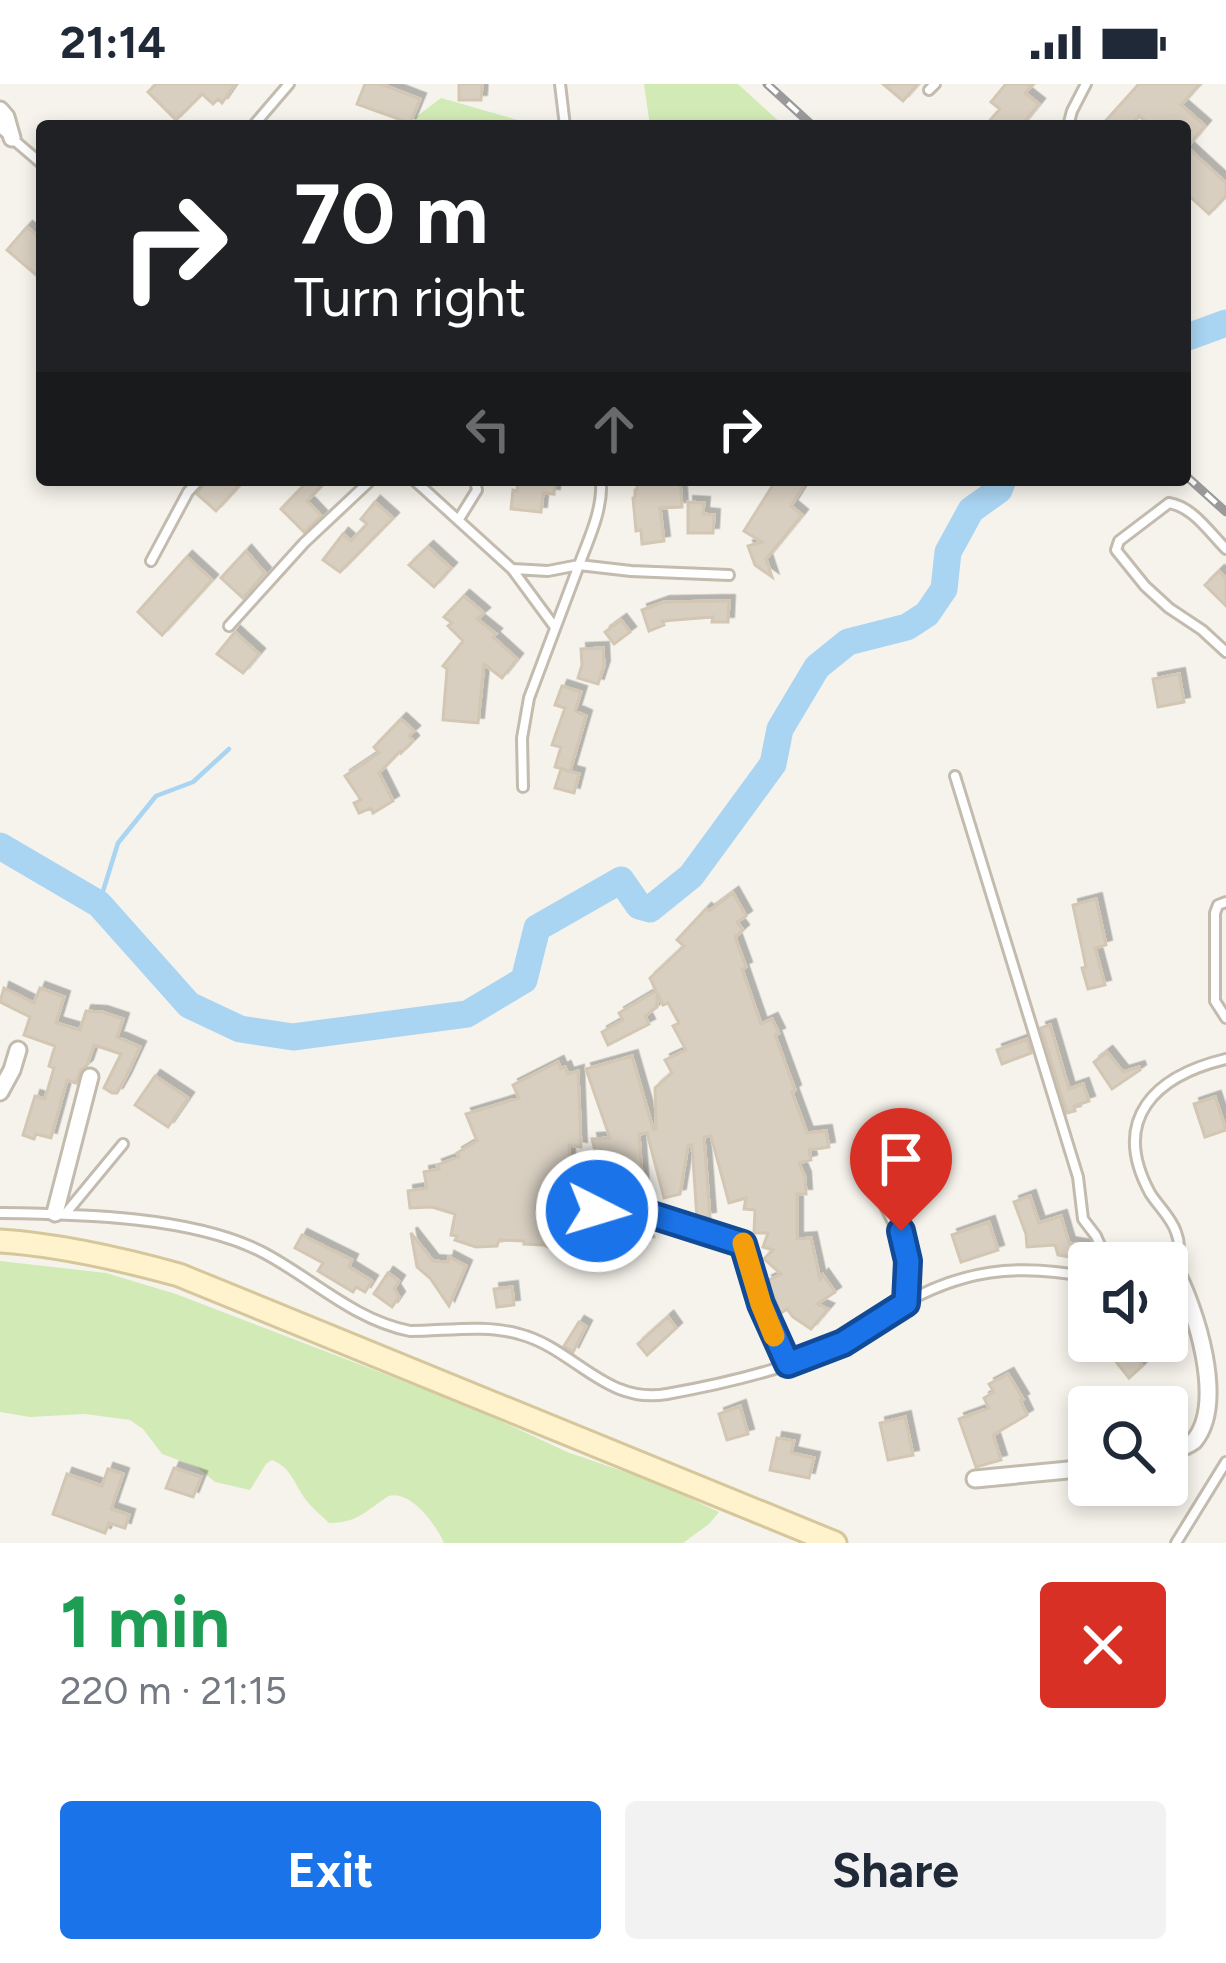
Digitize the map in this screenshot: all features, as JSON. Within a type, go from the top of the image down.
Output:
[{"type":"street","points":[[0,110],[8,123],[6,133]]},
{"type":"street","points":[[0,1092],[18,1050]]},
{"type":"street","points":[[60,1214],[90,1077]]},
{"type":"street","points":[[867,1161],[901,1231],[908,1261],[906,1303]]},
{"type":"street","points":[[587,1168],[597,1211],[604,1220],[643,1214],[743,1244],[761,1304],[788,1364]]},
{"type":"street","points":[[0,1241],[88,1253],[179,1275],[830,1542]]},
{"type":"street","points":[[1188,1298],[1208,1344],[1214,1378],[1208,1422],[1188,1443]]},
{"type":"street","points":[[975,1479],[1068,1470]]},
{"type":"lane","points":[[259,120],[290,84]]},
{"type":"lane","points":[[560,84],[564,120]]},
{"type":"lane","points":[[1070,120],[1086,84]]},
{"type":"lane","points":[[6,133],[36,159]]},
{"type":"lane","points":[[151,561],[194,486]]},
{"type":"lane","points":[[229,626],[364,486]]},
{"type":"lane","points":[[421,486],[512,569],[554,626]]},
{"type":"lane","points":[[459,519],[476,486]]},
{"type":"lane","points":[[524,787],[524,716],[595,523],[602,486]]},
{"type":"lane","points":[[1226,549],[1191,513],[1174,503],[1116,545],[1131,570],[1169,608],[1226,652]]},
{"type":"lane","points":[[512,569],[548,571],[579,565],[729,575]]},
{"type":"lane","points":[[955,776],[1078,1177],[1083,1219],[1099,1242]]},
{"type":"lane","points":[[1226,902],[1215,913],[1215,1001],[1226,1018]]},
{"type":"lane","points":[[1178,1242],[1174,1226],[1145,1181],[1135,1126],[1142,1108],[1161,1088],[1185,1072],[1226,1059]]},
{"type":"lane","points":[[60,1214],[123,1144]]},
{"type":"lane","points":[[0,1213],[60,1214],[193,1229],[262,1252],[374,1320],[410,1331],[518,1333],[557,1349],[589,1375],[623,1391],[664,1395],[788,1364],[843,1343],[906,1303],[986,1272],[1046,1269],[1068,1273]]},
{"type":"lane","points":[[1176,1543],[1226,1462]]},
{"type":"green space","points":[[644,84],[738,84],[777,120],[649,120]]},
{"type":"green space","points":[[441,98],[518,120],[412,120]]},
{"type":"green space","points":[[0,1261],[106,1273],[176,1294],[471,1407],[567,1452],[655,1482],[719,1512],[683,1543],[444,1543],[422,1511],[406,1498],[388,1497],[352,1519],[329,1523],[288,1472],[272,1460],[250,1490],[215,1482],[197,1467],[162,1454],[130,1420],[0,1412]]},
{"type":"building","points":[[156,84],[235,84],[222,103],[218,99],[213,104],[202,94],[176,120],[148,92]]},
{"type":"building","points":[[365,84],[381,84],[420,99],[411,120],[357,104]]},
{"type":"building","points":[[459,84],[482,84],[481,100],[459,100]]},
{"type":"building","points":[[883,84],[918,84],[903,101]]},
{"type":"building","points":[[1006,84],[1033,84],[1025,93],[1039,104],[1026,120],[990,120],[1000,109],[991,102]]},
{"type":"building","points":[[1139,84],[1200,84],[1181,105],[1205,126],[1191,142],[1191,120],[1144,120],[1139,116],[1106,120]]},
{"type":"building","points":[[1191,151],[1226,183],[1226,196],[1209,214],[1191,198]]},
{"type":"building","points":[[27,227],[36,235],[36,275],[7,250]]},
{"type":"building","points":[[203,486],[239,486],[216,511],[197,494]]},
{"type":"building","points":[[303,486],[321,486],[307,501],[321,516],[304,532],[281,509]]},
{"type":"building","points":[[517,486],[555,486],[554,494],[543,493],[541,512],[511,509],[513,490]]},
{"type":"building","points":[[680,486],[682,507],[660,508],[664,541],[642,544],[633,498],[637,489]]},
{"type":"building","points":[[772,486],[803,486],[791,506],[802,515],[766,559],[772,577],[755,565],[748,546],[762,542],[744,531]]},
{"type":"building","points":[[375,502],[393,518],[340,572],[323,560],[343,534],[351,541],[367,524],[361,519]]},
{"type":"building","points":[[688,502],[704,503],[703,514],[714,515],[713,533],[688,533]]},
{"type":"building","points":[[428,547],[451,568],[434,587],[409,565]]},
{"type":"building","points":[[246,551],[265,573],[243,598],[221,578]]},
{"type":"building","points":[[187,557],[212,580],[162,635],[138,612]]},
{"type":"building","points":[[1219,571],[1226,578],[1226,606],[1205,585]]},
{"type":"building","points":[[464,596],[484,613],[477,619],[517,659],[502,678],[484,664],[478,723],[443,720],[447,669],[443,666],[463,641],[444,617]]},
{"type":"building","points":[[729,601],[728,622],[712,622],[713,617],[662,621],[664,625],[649,631],[642,610],[664,602]]},
{"type":"building","points":[[621,620],[630,632],[614,644],[605,632]]},
{"type":"building","points":[[235,632],[259,654],[243,673],[217,654]]},
{"type":"building","points":[[603,648],[598,684],[578,678],[581,649]]},
{"type":"building","points":[[1179,674],[1184,702],[1158,707],[1153,679]]},
{"type":"building","points":[[562,686],[581,692],[575,711],[586,716],[570,771],[555,767],[561,747],[552,745],[565,708],[555,705]]},
{"type":"building","points":[[401,719],[414,731],[409,736],[413,741],[379,773],[393,801],[373,813],[371,808],[359,813],[354,803],[361,800],[345,776],[379,753],[374,747]]},
{"type":"building","points":[[561,769],[579,774],[574,793],[555,788]]},
{"type":"building","points":[[733,893],[746,916],[737,922],[743,930],[735,937],[761,1024],[772,1019],[779,1033],[775,1035],[807,1133],[826,1131],[829,1147],[809,1150],[811,1160],[799,1163],[806,1194],[797,1194],[797,1239],[811,1238],[820,1279],[823,1275],[835,1292],[817,1304],[828,1309],[811,1329],[787,1309],[781,1313],[767,1281],[781,1274],[764,1259],[773,1250],[763,1247],[768,1233],[754,1233],[755,1210],[744,1209],[746,1198],[729,1203],[711,1136],[704,1137],[710,1217],[703,1218],[697,1218],[692,1145],[688,1145],[680,1194],[664,1198],[647,1133],[639,1134],[644,1202],[620,1206],[615,1186],[604,1186],[592,1139],[610,1138],[586,1069],[632,1056],[656,1129],[655,1088],[672,1073],[665,1060],[686,1050],[668,1003],[663,1005],[657,993],[657,1007],[645,1016],[649,1024],[608,1045],[602,1032],[623,1020],[619,1013],[656,991],[650,978],[684,946],[677,940],[706,909]]},
{"type":"building","points":[[1096,899],[1106,945],[1095,948],[1105,985],[1088,989],[1073,905]]},
{"type":"building","points":[[4,988],[34,1003],[40,988],[64,997],[56,1023],[80,1030],[86,1011],[123,1019],[117,1037],[140,1047],[117,1093],[112,1093],[104,1088],[121,1054],[94,1045],[76,1083],[67,1080],[51,1138],[23,1135],[35,1096],[45,1099],[55,1046],[24,1035],[30,1017],[0,1002]]},
{"type":"building","points":[[1050,1025],[1069,1089],[1083,1084],[1089,1101],[1067,1113],[1041,1028]]},
{"type":"building","points":[[1027,1039],[1031,1053],[1002,1064],[997,1050]]},
{"type":"building","points":[[1107,1052],[1123,1072],[1140,1070],[1112,1089],[1094,1062]]},
{"type":"building","points":[[558,1062],[568,1074],[578,1071],[581,1147],[569,1145],[569,1191],[575,1190],[577,1204],[584,1203],[586,1222],[598,1230],[642,1226],[648,1242],[636,1244],[635,1239],[596,1257],[572,1257],[524,1241],[499,1240],[497,1246],[476,1247],[451,1235],[455,1214],[432,1207],[410,1208],[408,1191],[427,1188],[424,1172],[439,1169],[437,1165],[459,1157],[457,1153],[477,1141],[466,1114],[519,1098],[513,1085]]},
{"type":"building","points":[[155,1076],[188,1098],[168,1127],[135,1105]]},
{"type":"building","points":[[1215,1097],[1226,1130],[1205,1137],[1194,1104]]},
{"type":"building","points":[[1030,1196],[1039,1223],[1061,1216],[1068,1257],[1058,1255],[1055,1245],[1027,1247],[1014,1202]]},
{"type":"building","points":[[989,1222],[998,1250],[961,1262],[952,1235]]},
{"type":"building","points":[[411,1233],[433,1261],[448,1262],[449,1257],[466,1266],[449,1306],[417,1267]]},
{"type":"building","points":[[302,1235],[352,1260],[349,1266],[372,1281],[365,1292],[356,1287],[353,1292],[318,1271],[323,1263],[295,1248]]},
{"type":"building","points":[[388,1273],[399,1281],[394,1289],[399,1297],[392,1307],[374,1294]]},
{"type":"building","points":[[512,1287],[514,1305],[497,1307],[494,1289]]},
{"type":"building","points":[[668,1317],[676,1328],[647,1355],[638,1344]]},
{"type":"building","points":[[579,1322],[586,1326],[573,1352],[564,1346]]},
{"type":"building","points":[[1116,1362],[1142,1366],[1129,1378]]},
{"type":"building","points":[[1008,1374],[1027,1415],[993,1435],[1001,1460],[976,1467],[959,1419],[989,1408],[984,1398],[994,1392],[989,1384]]},
{"type":"building","points":[[740,1406],[748,1434],[727,1440],[719,1414]]},
{"type":"building","points":[[905,1417],[913,1455],[888,1460],[880,1423]]},
{"type":"building","points":[[777,1438],[794,1441],[791,1453],[814,1458],[809,1478],[770,1470]]},
{"type":"building","points":[[174,1468],[201,1477],[193,1497],[166,1488]]},
{"type":"building","points":[[108,1469],[123,1474],[111,1509],[129,1515],[125,1528],[109,1523],[105,1533],[53,1514],[67,1474],[102,1486]]},
{"type":"waterway","points":[[1191,336],[1226,323]]},
{"type":"waterway","points":[[0,846],[99,904],[189,1005],[240,1029],[293,1037],[467,1014],[524,980],[537,928],[621,880],[639,906],[650,909],[691,876],[773,764],[780,729],[817,667],[848,642],[907,627],[927,614],[944,589],[948,552],[971,510],[1001,486]]},
{"type":"waterway","points":[[99,904],[118,843],[156,796],[193,782],[229,749]]},
{"type":"railway","points":[[767,84],[806,120]]},
{"type":"railway","points":[[1191,480],[1226,512]]},
{"type":"slow traffic","points":[[743,1243],[774,1336]]},
{"type":"route","points":[[597,1211],[604,1220],[655,1216],[746,1246],[761,1304],[788,1364],[843,1343],[906,1303],[908,1261],[901,1231]]}]
